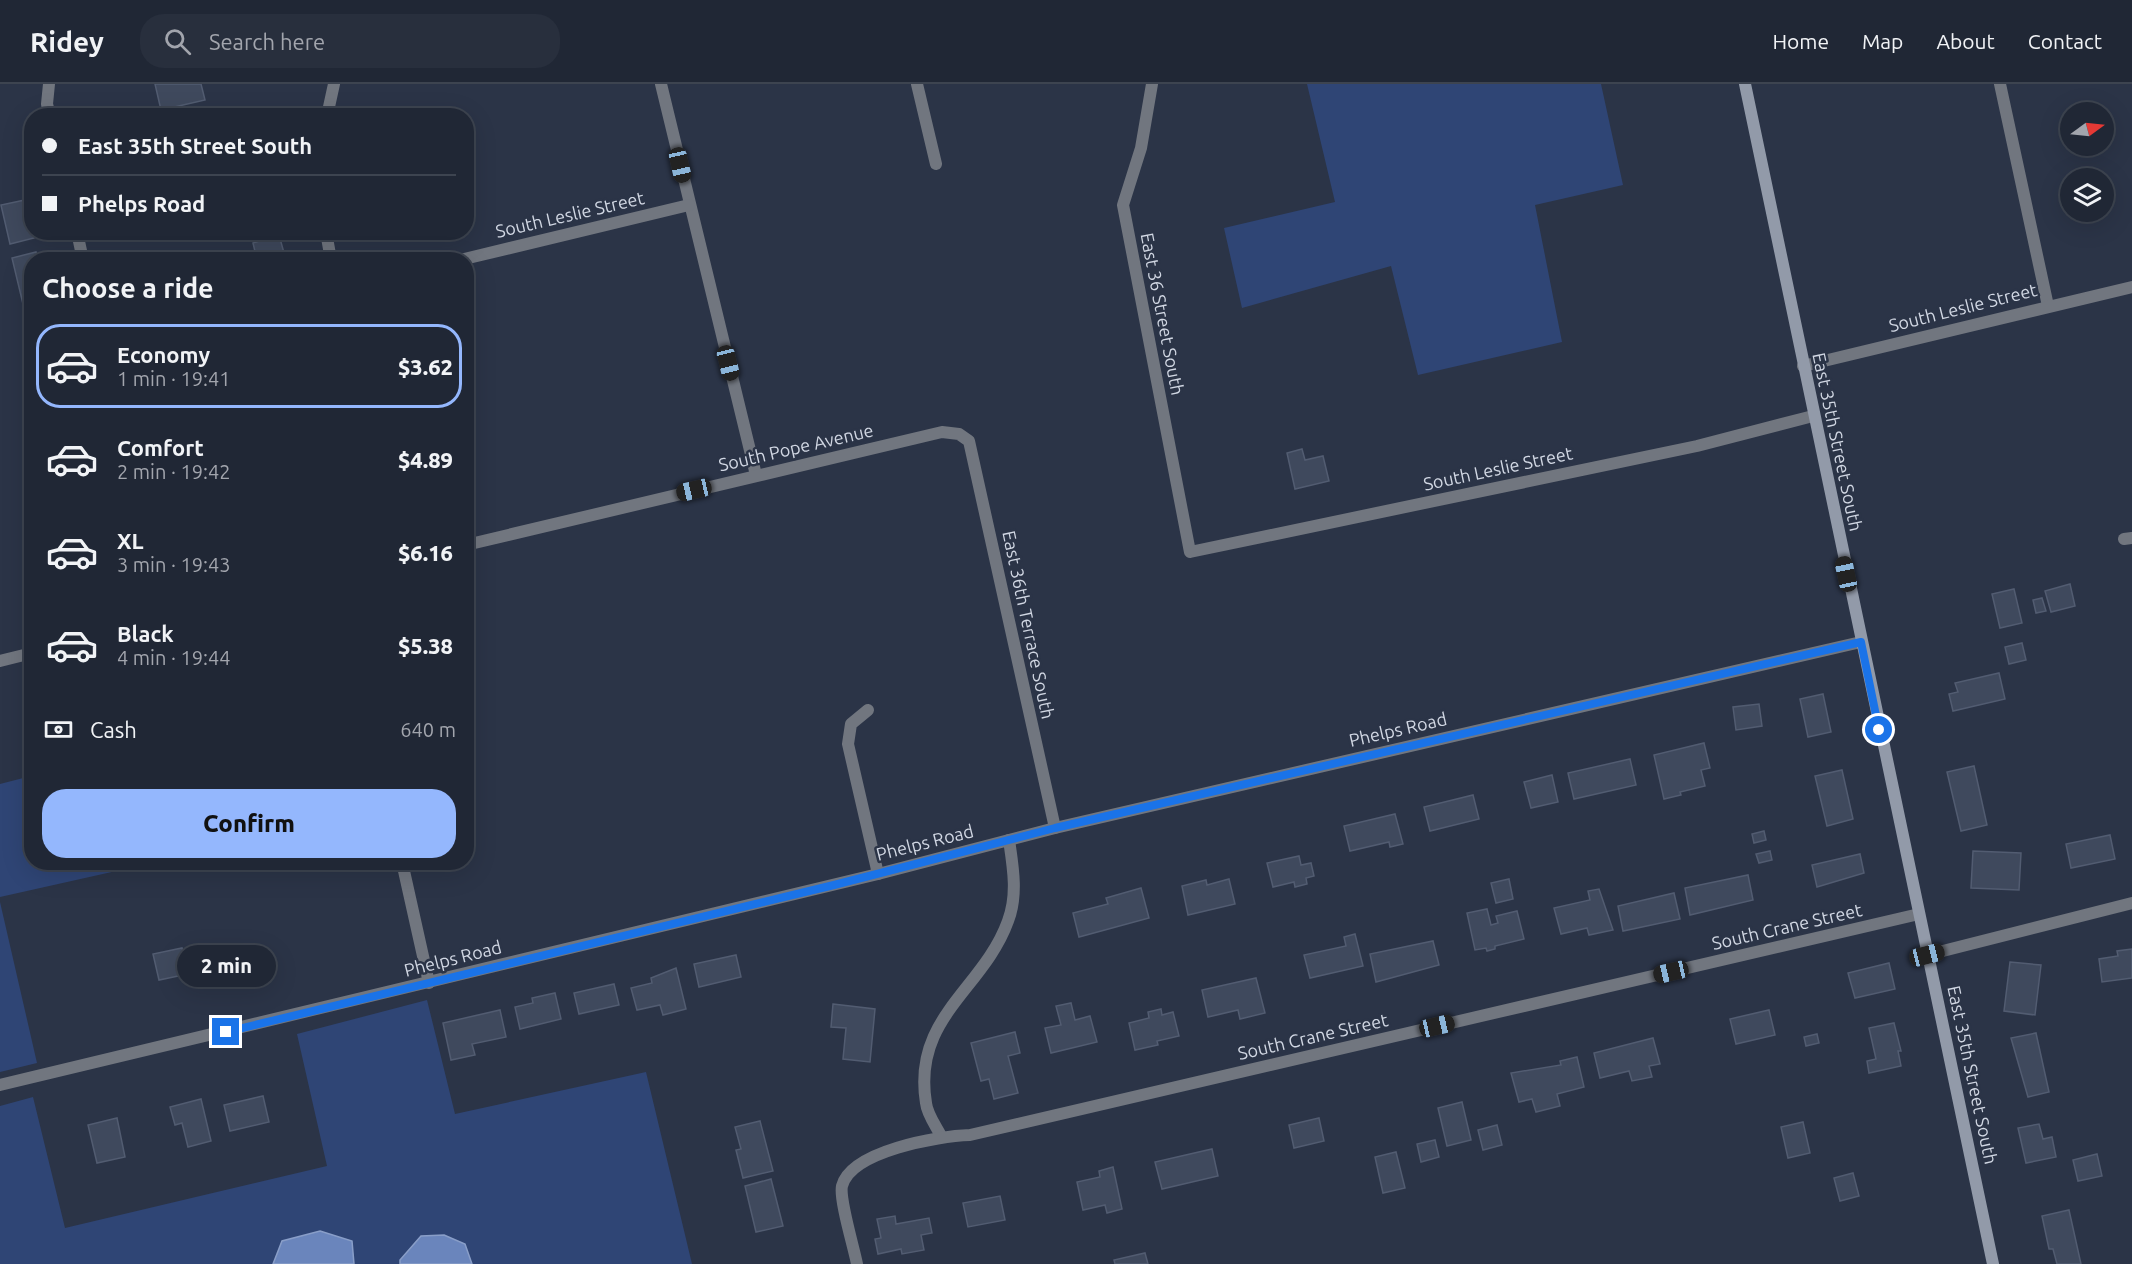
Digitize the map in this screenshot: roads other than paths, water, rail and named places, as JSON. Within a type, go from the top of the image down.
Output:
[{"type":"main road","name":"East 35th Street South","points":[[1745,84],[1813,416],[1994,1264]]},
{"type":"street","points":[[48,108],[50,84]]},
{"type":"street","points":[[329,108],[334,84]]},
{"type":"street","points":[[661,84],[756,475]]},
{"type":"street","points":[[917,84],[936,164]]},
{"type":"street","name":"East 36 Street South","points":[[1152,84],[1141,148],[1123,206],[1190,552]]},
{"type":"street","points":[[2000,84],[2048,306]]},
{"type":"street","name":"South Leslie Street","points":[[474,257],[689,205]]},
{"type":"street","name":"South Leslie Street","points":[[1803,366],[2132,287]]},
{"type":"street","name":"South Leslie Street","points":[[1190,552],[1697,446],[1813,416]]},
{"type":"street","name":"South Pope Avenue","points":[[474,542],[942,432],[959,434]]},
{"type":"street","name":"East 36th Terrace South","points":[[959,434],[969,441],[1055,828]]},
{"type":"street","name":"Phelps Road","points":[[0,1085],[878,874],[1055,828],[1861,642]]},
{"type":"street","points":[[0,661],[24,655]]},
{"type":"street","points":[[868,710],[851,724],[848,744],[878,874]]},
{"type":"street","points":[[941,1136],[926,1104],[925,1064],[935,1030],[992,952],[1009,921],[1015,884],[1009,840]]},
{"type":"street","points":[[404,870],[429,983]]},
{"type":"street","points":[[1927,955],[2132,903]]},
{"type":"street","name":"South Crane Street","points":[[857,1264],[842,1189],[848,1172],[864,1160],[941,1136],[970,1135],[1919,914]]}]
